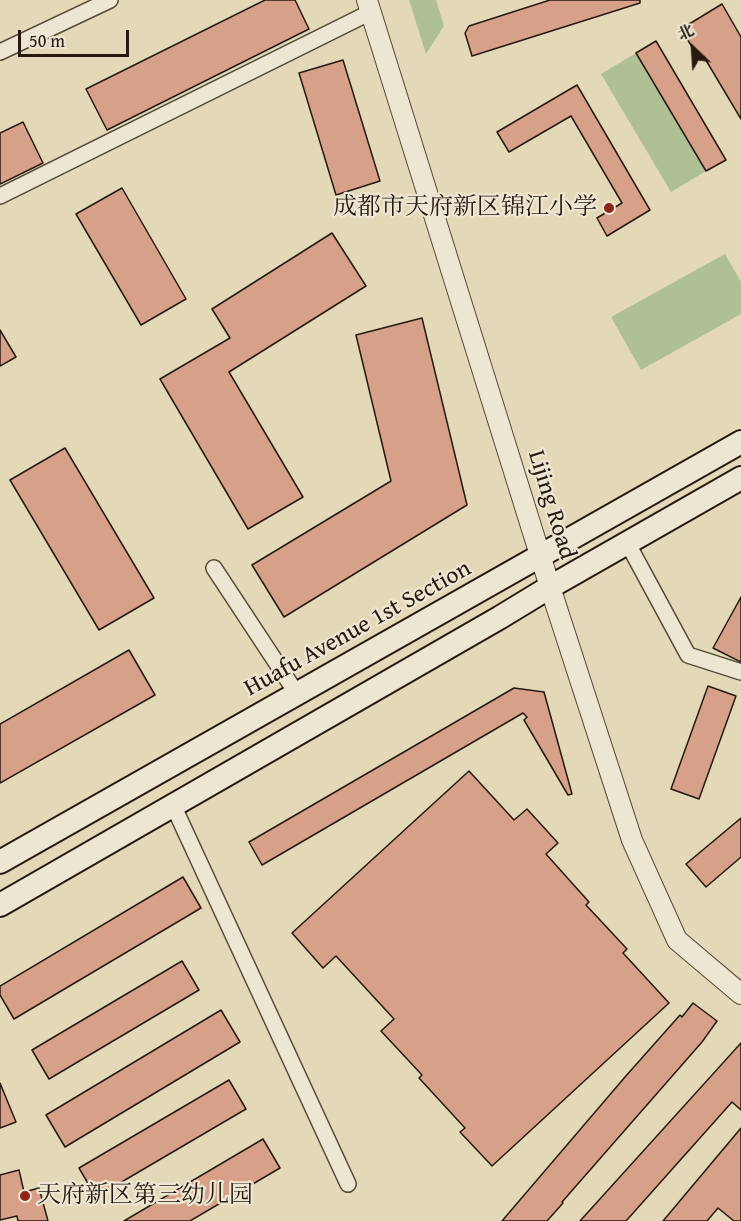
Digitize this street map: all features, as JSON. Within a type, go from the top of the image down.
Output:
[{"type":"main road","name":"Huafu Avenue 1st Section","points":[[0,862],[741,442]]},
{"type":"main road","points":[[0,905],[741,478]]},
{"type":"street","points":[[0,52],[110,0]]},
{"type":"street","points":[[0,196],[369,6]]},
{"type":"street","name":"Lijing Road","points":[[369,6],[549,587],[632,840],[677,940],[741,994]]},
{"type":"street","points":[[628,544],[688,655],[741,672]]},
{"type":"street","points":[[214,568],[297,694]]},
{"type":"street","points":[[173,805],[348,1184]]},
{"type":"green space","points":[[409,0],[436,0],[444,26],[426,54]]},
{"type":"green space","points":[[636,53],[706,171],[671,192],[601,74]]},
{"type":"green space","points":[[725,254],[741,282],[741,314],[641,370],[611,317]]},
{"type":"building","points":[[265,0],[295,0],[309,29],[107,130],[86,89]]},
{"type":"building","points":[[550,0],[640,0],[640,3],[472,56],[465,33],[469,26]]},
{"type":"building","points":[[722,4],[741,37],[741,119],[704,57],[700,60],[681,29]]},
{"type":"building","points":[[656,41],[726,160],[706,171],[636,53]]},
{"type":"building","points":[[343,60],[380,181],[336,195],[299,73]]},
{"type":"building","points":[[577,85],[650,210],[607,236],[597,218],[622,203],[571,116],[509,152],[497,132]]},
{"type":"building","points":[[23,122],[43,163],[0,184],[0,133]]},
{"type":"building","points":[[122,188],[186,299],[141,325],[76,214]]},
{"type":"building","points":[[332,233],[366,286],[229,372],[303,497],[248,529],[160,379],[230,338],[212,309]]},
{"type":"building","points":[[422,318],[467,505],[284,617],[252,565],[391,481],[356,335]]},
{"type":"building","points":[[0,330],[16,357],[0,366]]},
{"type":"building","points":[[65,448],[154,598],[99,630],[10,480]]},
{"type":"building","points":[[741,597],[741,662],[713,648]]},
{"type":"building","points":[[129,650],[155,695],[0,783],[0,724]]},
{"type":"building","points":[[708,686],[736,696],[699,799],[671,789]]},
{"type":"building","points":[[514,688],[544,692],[572,794],[568,795],[524,720],[527,717],[523,713],[262,865],[249,842]]},
{"type":"building","points":[[469,771],[514,820],[527,809],[558,843],[546,854],[589,902],[586,905],[627,949],[623,953],[669,1003],[492,1166],[460,1132],[465,1128],[419,1078],[422,1075],[381,1031],[394,1019],[336,956],[323,968],[292,933]]},
{"type":"building","points":[[741,818],[741,857],[706,887],[686,864]]},
{"type":"building","points":[[183,877],[201,908],[14,1019],[0,995],[0,986]]},
{"type":"building","points":[[182,961],[199,990],[49,1079],[32,1050]]},
{"type":"building","points":[[693,1003],[717,1021],[702,1042],[563,1203],[547,1221],[502,1221],[625,1077]]},
{"type":"building","points":[[221,1010],[240,1042],[65,1147],[46,1115]]},
{"type":"building","points":[[741,1043],[741,1110],[732,1102],[626,1221],[580,1221]]},
{"type":"building","points":[[229,1080],[246,1109],[96,1197],[79,1168]]},
{"type":"building","points":[[0,1083],[16,1122],[0,1128]]},
{"type":"building","points":[[741,1128],[741,1221],[734,1221],[718,1208],[707,1221],[663,1221]]},
{"type":"building","points":[[263,1139],[280,1168],[190,1221],[124,1221]]},
{"type":"building","name":"天府新区第三幼儿园","points":[[19,1170],[24,1192],[39,1188],[48,1221],[18,1221],[17,1216],[0,1220],[0,1175]]},
{"type":"place","name":"成都市天府新区锦江小学","points":[[609,208]]},
{"type":"place","name":"天府新区第三幼儿园","points":[[25,1196]]}]
